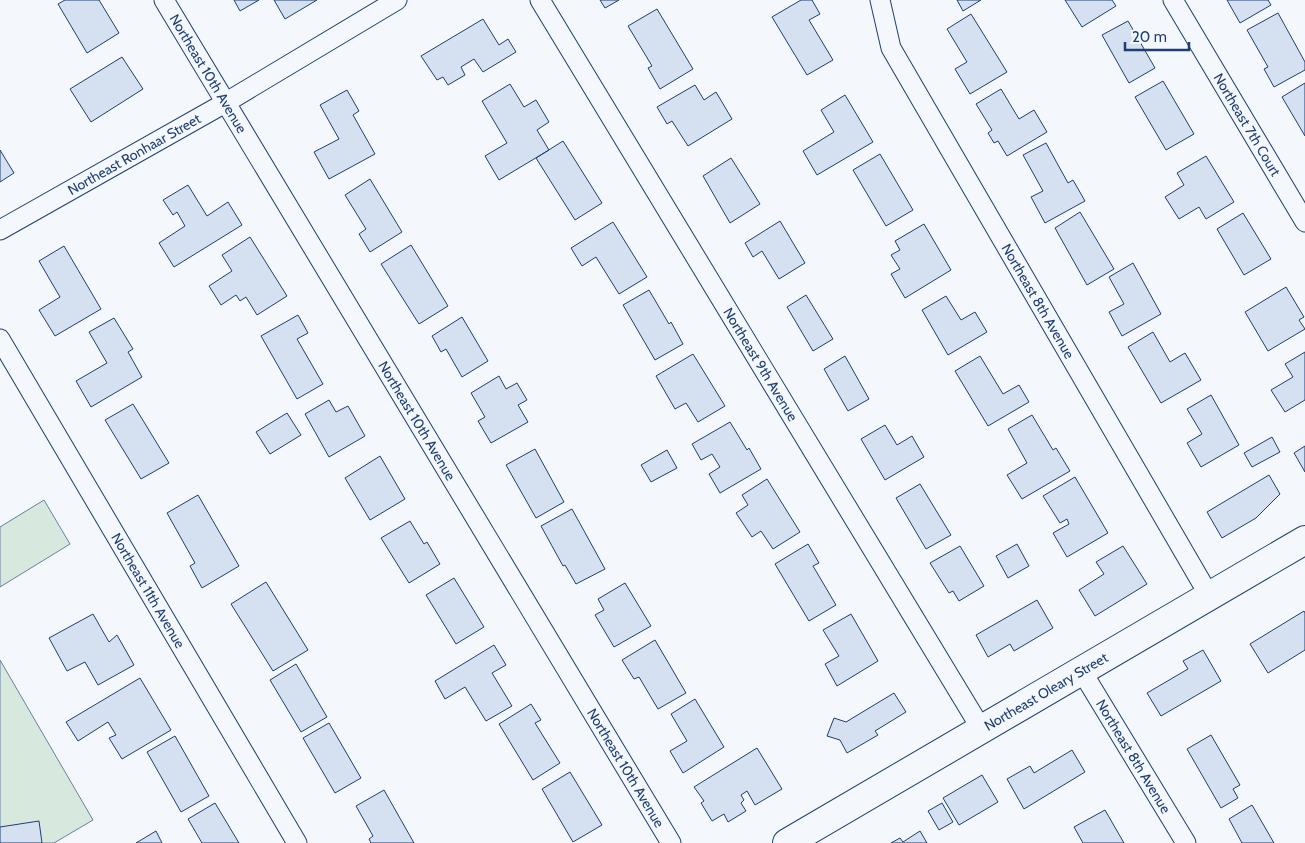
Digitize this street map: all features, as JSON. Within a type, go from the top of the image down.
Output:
[{"type":"street","name":"Northeast 10th Avenue","points":[[164,0],[671,843]]},
{"type":"street","name":"Northeast Ronhaar Street","points":[[0,230],[225,103],[397,0]]},
{"type":"street","name":"Northeast 9th Avenue","points":[[540,0],[982,730]]},
{"type":"street","name":"Northeast 8th Avenue","points":[[880,0],[892,48],[1210,597]]},
{"type":"street","name":"Northeast 7th Court","points":[[1173,0],[1305,222]]},
{"type":"street","name":"Northeast 11th Avenue","points":[[0,339],[297,843]]},
{"type":"street","name":"Northeast Oleary Street","points":[[787,843],[1305,540]]},
{"type":"street","name":"Northeast 8th Avenue","points":[[1081,670],[1186,843]]},
{"type":"shaded area","points":[[44,500],[70,544],[0,587],[0,527]]},
{"type":"shaded area","points":[[0,660],[93,820],[54,843],[0,843]]},
{"type":"building","points":[[65,0],[99,0],[119,33],[87,53],[58,4]]},
{"type":"building","points":[[234,0],[259,0],[240,11]]},
{"type":"building","points":[[274,0],[317,0],[285,19]]},
{"type":"building","points":[[600,0],[619,0],[605,8]]},
{"type":"building","points":[[801,0],[812,0],[820,14],[809,20],[833,60],[807,75],[772,17]]},
{"type":"building","points":[[957,0],[981,0],[963,11]]},
{"type":"building","points":[[1065,0],[1112,0],[1116,6],[1082,27]]},
{"type":"building","points":[[1227,0],[1268,0],[1271,5],[1240,23]]},
{"type":"building","points":[[657,9],[693,69],[660,89],[648,68],[652,66],[628,26]]},
{"type":"building","points":[[1278,13],[1305,62],[1305,70],[1274,87],[1264,69],[1268,67],[1247,30]]},
{"type":"building","points":[[971,14],[1007,72],[970,94],[955,69],[967,62],[947,29]]},
{"type":"building","points":[[483,19],[499,45],[508,39],[516,52],[483,72],[474,59],[461,67],[465,75],[448,85],[443,77],[437,80],[421,56]]},
{"type":"building","points":[[1128,21],[1155,68],[1129,83],[1102,35]]},
{"type":"building","points":[[122,57],[143,89],[91,122],[70,89]]},
{"type":"building","points":[[1163,81],[1194,134],[1166,150],[1135,97]]},
{"type":"building","points":[[1305,83],[1305,136],[1282,97]]},
{"type":"building","points":[[510,84],[524,107],[536,100],[549,122],[537,130],[549,150],[499,180],[485,156],[507,143],[482,101]]},
{"type":"building","points":[[695,85],[704,100],[716,92],[732,119],[688,146],[672,121],[667,124],[657,107]]},
{"type":"building","points":[[1001,89],[1019,119],[1034,110],[1047,132],[1007,156],[998,141],[994,143],[988,133],[992,130],[976,104]]},
{"type":"building","points":[[347,90],[359,111],[353,115],[375,154],[329,179],[314,152],[339,139],[320,105]]},
{"type":"building","points":[[845,95],[873,142],[817,175],[803,151],[834,132],[821,110]]},
{"type":"building","points":[[563,141],[602,203],[575,220],[536,158]]},
{"type":"building","points":[[1046,143],[1068,183],[1073,180],[1085,201],[1045,223],[1031,197],[1043,191],[1023,155]]},
{"type":"building","points":[[0,150],[14,173],[0,182]]},
{"type":"building","points":[[880,154],[913,210],[886,226],[853,170]]},
{"type":"building","points":[[1206,156],[1234,202],[1206,219],[1199,207],[1179,219],[1165,197],[1184,185],[1177,173]]},
{"type":"building","points":[[731,158],[760,204],[730,223],[703,176]]},
{"type":"building","points":[[370,179],[402,232],[370,252],[359,234],[366,229],[345,195]]},
{"type":"building","points":[[188,185],[207,216],[228,202],[242,225],[174,267],[159,243],[185,226],[177,212],[173,215],[163,200]]},
{"type":"building","points":[[1080,212],[1114,269],[1087,285],[1055,228]]},
{"type":"building","points":[[1243,213],[1271,259],[1244,275],[1217,229]]},
{"type":"building","points":[[780,221],[805,263],[779,279],[762,251],[753,257],[745,243]]},
{"type":"building","points":[[613,222],[647,277],[619,294],[596,257],[582,266],[571,248]]},
{"type":"building","points":[[924,224],[951,270],[905,298],[891,274],[900,269],[891,255],[900,250],[895,241]]},
{"type":"building","points":[[250,237],[287,296],[257,315],[246,297],[240,301],[236,295],[221,305],[209,286],[232,271],[222,255]]},
{"type":"building","points":[[411,245],[448,306],[419,324],[381,264]]},
{"type":"building","points":[[64,246],[101,309],[55,336],[39,310],[60,297],[39,261]]},
{"type":"building","points":[[1133,263],[1161,314],[1122,336],[1109,312],[1124,304],[1109,277]]},
{"type":"building","points":[[1286,287],[1304,317],[1299,320],[1305,329],[1268,351],[1245,312]]},
{"type":"building","points":[[649,290],[669,324],[671,322],[683,344],[655,360],[623,305]]},
{"type":"building","points":[[806,295],[833,339],[813,351],[787,307]]},
{"type":"building","points":[[946,296],[961,320],[975,312],[987,332],[948,355],[922,310]]},
{"type":"building","points":[[298,315],[308,333],[297,339],[323,384],[297,399],[261,336]]},
{"type":"building","points":[[462,317],[488,361],[462,377],[446,349],[441,352],[432,336]]},
{"type":"building","points":[[114,318],[133,349],[128,352],[142,377],[91,407],[76,381],[107,363],[89,332]]},
{"type":"building","points":[[1153,332],[1170,362],[1185,353],[1201,380],[1161,403],[1128,347]]},
{"type":"building","points":[[1305,352],[1305,400],[1285,412],[1271,390],[1293,377],[1285,364]]},
{"type":"building","points":[[693,354],[725,406],[698,422],[686,403],[675,409],[656,376]]},
{"type":"building","points":[[845,356],[869,399],[848,411],[824,369]]},
{"type":"building","points":[[980,356],[1003,394],[1019,385],[1029,402],[988,426],[955,371]]},
{"type":"building","points":[[499,376],[506,389],[517,383],[527,400],[518,405],[528,422],[491,443],[478,421],[485,417],[471,393]]},
{"type":"building","points":[[1211,395],[1239,445],[1201,467],[1187,443],[1202,434],[1187,409]]},
{"type":"building","points":[[329,400],[336,412],[348,406],[365,436],[329,457],[305,414]]},
{"type":"building","points":[[133,404],[169,463],[141,479],[105,420]]},
{"type":"building","points":[[287,413],[301,435],[270,454],[256,432]]},
{"type":"building","points":[[1032,415],[1053,450],[1056,448],[1070,471],[1022,499],[1007,475],[1027,463],[1008,429]]},
{"type":"building","points":[[730,422],[747,450],[749,448],[761,469],[720,493],[709,474],[720,467],[712,454],[701,460],[692,444]]},
{"type":"building","points":[[885,425],[897,445],[912,436],[924,457],[885,480],[861,439]]},
{"type":"building","points":[[1272,437],[1280,452],[1252,467],[1244,453]]},
{"type":"building","points":[[1305,446],[1305,472],[1294,453]]},
{"type":"building","points":[[535,449],[564,502],[536,518],[506,465]]},
{"type":"building","points":[[667,450],[677,468],[651,482],[641,465]]},
{"type":"building","points":[[380,456],[405,499],[370,520],[345,478]]},
{"type":"building","points":[[1269,475],[1280,494],[1256,518],[1222,538],[1207,512]]},
{"type":"building","points":[[1075,477],[1108,533],[1067,557],[1053,533],[1069,524],[1067,519],[1060,523],[1043,496]]},
{"type":"building","points":[[767,479],[800,532],[773,549],[761,531],[752,537],[736,513],[748,505],[742,495]]},
{"type":"building","points":[[920,484],[951,535],[926,549],[896,498]]},
{"type":"building","points":[[198,495],[239,566],[202,588],[190,566],[195,563],[167,513]]},
{"type":"building","points":[[572,509],[605,569],[576,584],[565,565],[563,566],[541,526]]},
{"type":"building","points":[[410,521],[424,544],[427,542],[440,564],[409,583],[381,538]]},
{"type":"building","points":[[808,544],[819,563],[813,566],[836,605],[809,621],[775,564]]},
{"type":"building","points":[[1017,544],[1029,566],[1008,578],[996,556]]},
{"type":"building","points":[[960,546],[984,586],[959,601],[953,591],[949,593],[930,563]]},
{"type":"building","points":[[1123,546],[1147,584],[1095,616],[1079,590],[1104,574],[1096,562]]},
{"type":"building","points":[[454,578],[484,627],[456,644],[426,595]]},
{"type":"building","points":[[266,582],[308,650],[273,671],[231,604]]},
{"type":"building","points":[[625,583],[651,626],[614,647],[595,615],[604,610],[598,599]]},
{"type":"building","points":[[1037,600],[1053,628],[1014,651],[1010,644],[988,657],[976,635]]},
{"type":"building","points":[[1304,611],[1305,650],[1268,673],[1250,644]]},
{"type":"building","points":[[93,614],[109,642],[117,635],[134,665],[98,685],[85,662],[67,671],[49,638]]},
{"type":"building","points":[[851,614],[878,661],[837,686],[825,664],[839,656],[823,630]]},
{"type":"building","points":[[655,640],[686,693],[658,709],[639,677],[634,679],[622,660]]},
{"type":"building","points":[[494,645],[506,665],[492,673],[512,706],[486,721],[465,687],[445,699],[435,681]]},
{"type":"building","points":[[1203,650],[1221,681],[1161,716],[1147,693],[1188,669],[1183,661]]},
{"type":"building","points":[[296,664],[327,717],[301,732],[270,680]]},
{"type":"building","points":[[140,678],[171,730],[122,759],[109,738],[116,735],[108,722],[78,741],[66,722]]},
{"type":"building","points":[[894,693],[906,712],[875,731],[878,735],[847,753],[840,740],[827,736],[834,718],[846,722]]},
{"type":"building","points":[[695,699],[724,747],[683,773],[670,751],[687,741],[671,714]]},
{"type":"building","points":[[531,704],[541,720],[535,723],[560,763],[533,780],[499,724]]},
{"type":"building","points":[[329,723],[361,778],[335,793],[303,738]]},
{"type":"building","points":[[1211,735],[1240,785],[1233,789],[1238,798],[1221,808],[1187,749]]},
{"type":"building","points":[[175,736],[209,796],[181,812],[147,752]]},
{"type":"building","points":[[757,748],[782,789],[755,805],[747,791],[741,795],[744,800],[741,803],[746,811],[728,822],[724,814],[712,821],[701,803],[704,801],[694,787]]},
{"type":"building","points":[[1072,750],[1085,772],[1024,809],[1007,779],[1030,766],[1034,773]]},
{"type":"building","points":[[570,772],[602,825],[573,842],[542,789]]},
{"type":"building","points":[[982,775],[998,802],[959,825],[943,798]]},
{"type":"building","points":[[384,790],[414,843],[371,843],[369,839],[373,836],[356,806]]},
{"type":"building","points":[[215,803],[239,843],[202,843],[188,819]]},
{"type":"building","points":[[942,803],[953,822],[939,830],[928,811]]},
{"type":"building","points":[[1252,805],[1274,843],[1242,843],[1229,819]]},
{"type":"building","points":[[1105,810],[1124,843],[1083,843],[1074,827]]},
{"type":"building","points":[[39,821],[42,843],[0,843],[0,827]]},
{"type":"building","points":[[156,831],[162,843],[136,843]]},
{"type":"building","points":[[920,831],[927,843],[891,843],[900,838],[903,842]]}]
